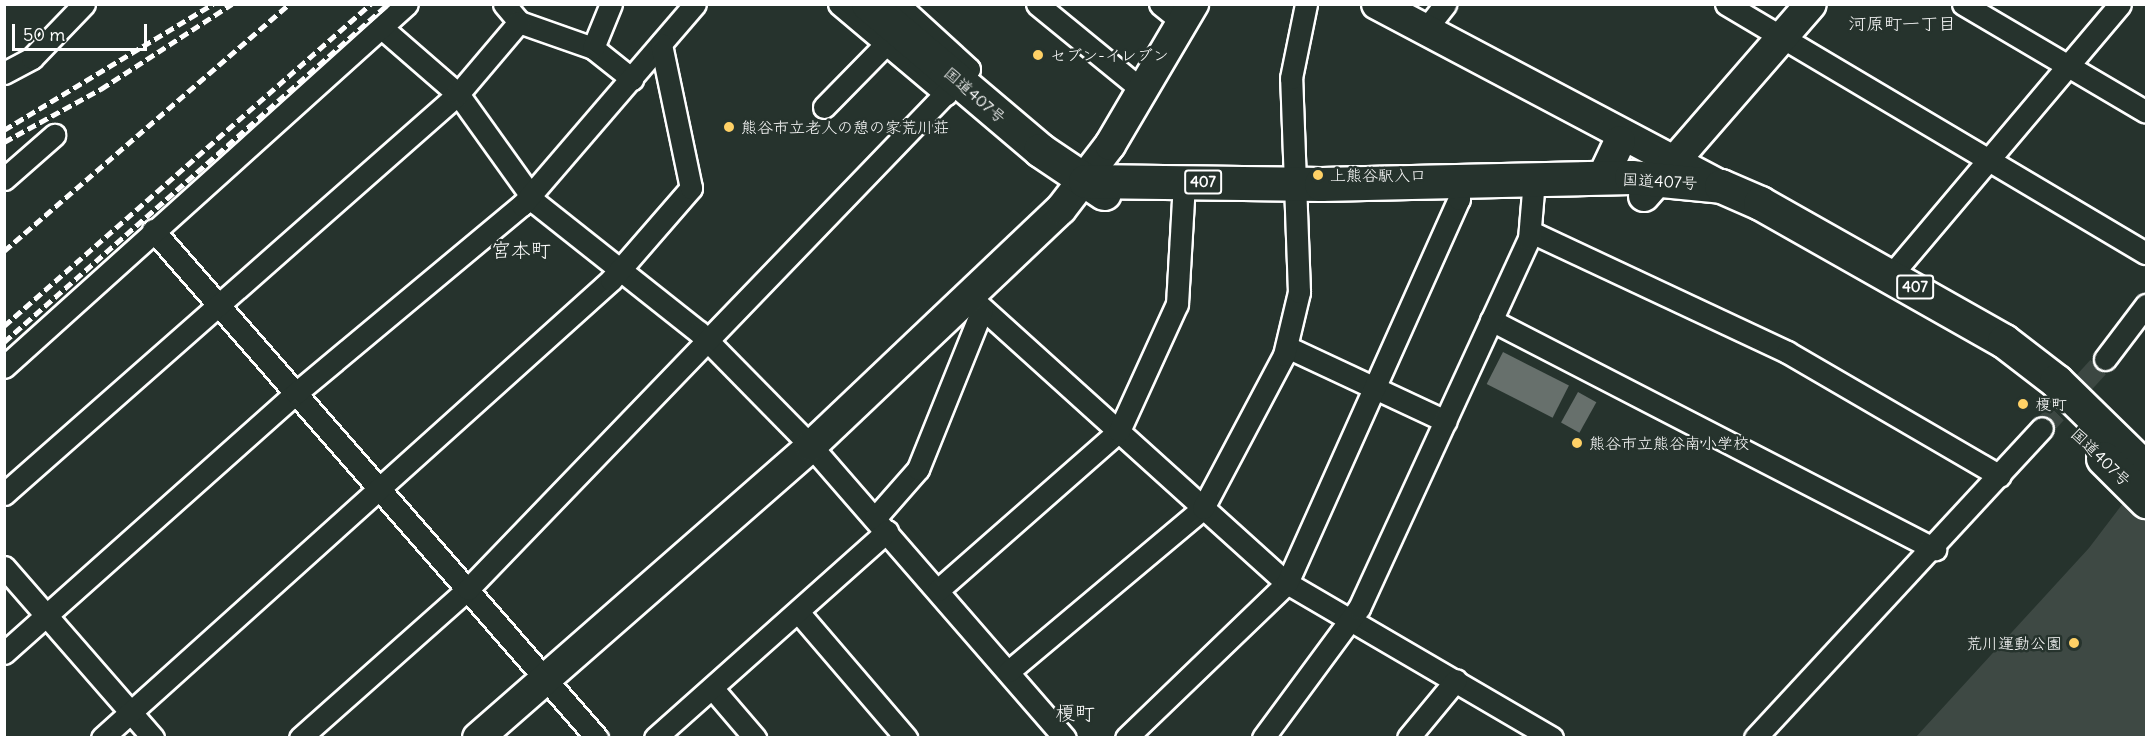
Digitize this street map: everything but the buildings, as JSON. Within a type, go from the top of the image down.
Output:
[{"type":"highway","name":"国道407号","points":[[879,6],[952,87],[1085,181],[1184,190],[1295,193],[1533,189],[1679,179]]},
{"type":"highway","name":"国道407号","points":[[1533,189],[1602,178],[1679,179],[1892,274],[2030,359],[2128,462],[2146,501]]},
{"type":"highway","name":"407","points":[[1679,179],[1734,214],[1911,306]]},
{"type":"highway","points":[[1679,179],[1911,306]]},
{"type":"highway","name":"国道407号","points":[[1911,306],[2007,371],[2128,462]]},
{"type":"street","points":[[4,73],[32,58],[84,4]]},
{"type":"street","points":[[4,367],[153,230],[407,4]]},
{"type":"street","points":[[504,4],[519,22],[593,48],[632,79]]},
{"type":"street","points":[[593,48],[611,4]]},
{"type":"street","points":[[4,653],[296,393],[530,197],[695,4]]},
{"type":"street","points":[[300,738],[468,589],[952,87],[886,44],[839,4]]},
{"type":"street","points":[[1037,4],[1142,90]]},
{"type":"street","points":[[1009,671],[1203,508],[1287,347],[1299,292],[1291,78],[1306,4]]},
{"type":"street","points":[[1377,4],[1612,134],[1679,179],[1783,38],[1811,4]]},
{"type":"street","points":[[1425,30],[1445,4]]},
{"type":"street","points":[[1726,4],[2146,252]]},
{"type":"street","points":[[1892,274],[1986,158],[2120,4]]},
{"type":"street","points":[[1969,6],[2146,112]]},
{"type":"street","points":[[478,738],[976,303],[1085,181],[1142,90],[1178,10]]},
{"type":"street","points":[[4,494],[458,94],[519,22]]},
{"type":"street","points":[[381,28],[458,94],[530,197],[706,340],[811,446],[1065,738]]},
{"type":"street","points":[[102,738],[381,490],[621,271],[691,188],[661,44]]},
{"type":"street","points":[[824,107],[886,44]]},
{"type":"street","points":[[1602,178],[1612,134]]},
{"type":"street","points":[[4,179],[54,135]]},
{"type":"street","points":[[1263,738],[1352,618],[1446,421],[1531,232],[1533,189]]},
{"type":"street","points":[[938,590],[1119,431],[1177,304],[1184,190]]},
{"type":"street","points":[[1126,738],[1287,583],[1376,388],[1459,191]]},
{"type":"street","points":[[153,230],[597,738]]},
{"type":"street","points":[[1531,232],[1787,352],[2000,476]]},
{"type":"street","points":[[976,303],[1287,583],[1352,618],[1550,737]]},
{"type":"street","points":[[655,738],[798,613],[881,525],[918,469],[976,303]]},
{"type":"street","points":[[2105,358],[2146,305]]},
{"type":"street","points":[[1491,320],[1935,549]]},
{"type":"street","points":[[1287,347],[1446,421]]},
{"type":"street","points":[[1755,738],[1935,549],[2042,428]]},
{"type":"street","points":[[4,567],[44,616],[153,738]]},
{"type":"street","points":[[798,613],[906,738]]},
{"type":"street","points":[[1408,738],[1456,680]]},
{"type":"street","points":[[713,689],[755,738]]},
{"type":"shaded area","points":[[1503,352],[1569,386],[1553,418],[1487,384]]},
{"type":"shaded area","points":[[1578,392],[1596,402],[1579,433],[1561,423]]},
{"type":"shaded area","name":"荒川運動公園","points":[[2146,473],[2146,737],[1915,738],[2089,548]]},
{"type":"tunnel","points":[[2042,428],[2105,359]]},
{"type":"railway","points":[[4,130],[213,4]]},
{"type":"railway","points":[[4,142],[101,89],[232,4]]},
{"type":"railway","points":[[4,251],[289,4]]},
{"type":"railway","points":[[4,326],[371,4]]},
{"type":"railway","points":[[4,342],[388,4]]},
{"type":"place","name":"セブン-イレブン","points":[[1038,55]]},
{"type":"place","name":"熊谷市立老人の憩の家荒川荘","points":[[729,127]]},
{"type":"place","name":"上熊谷駅入口","points":[[1318,175]]},
{"type":"place","name":"榎町","points":[[2023,404]]},
{"type":"place","name":"熊谷市立熊谷南小学校","points":[[1577,443]]},
{"type":"place","name":"荒川運動公園","points":[[2074,643]]},
{"type":"district","name":"河原町一丁目","points":[[1902,24]]},
{"type":"district","name":"宮本町","points":[[521,249]]},
{"type":"district","name":"榎町","points":[[1075,712]]}]
